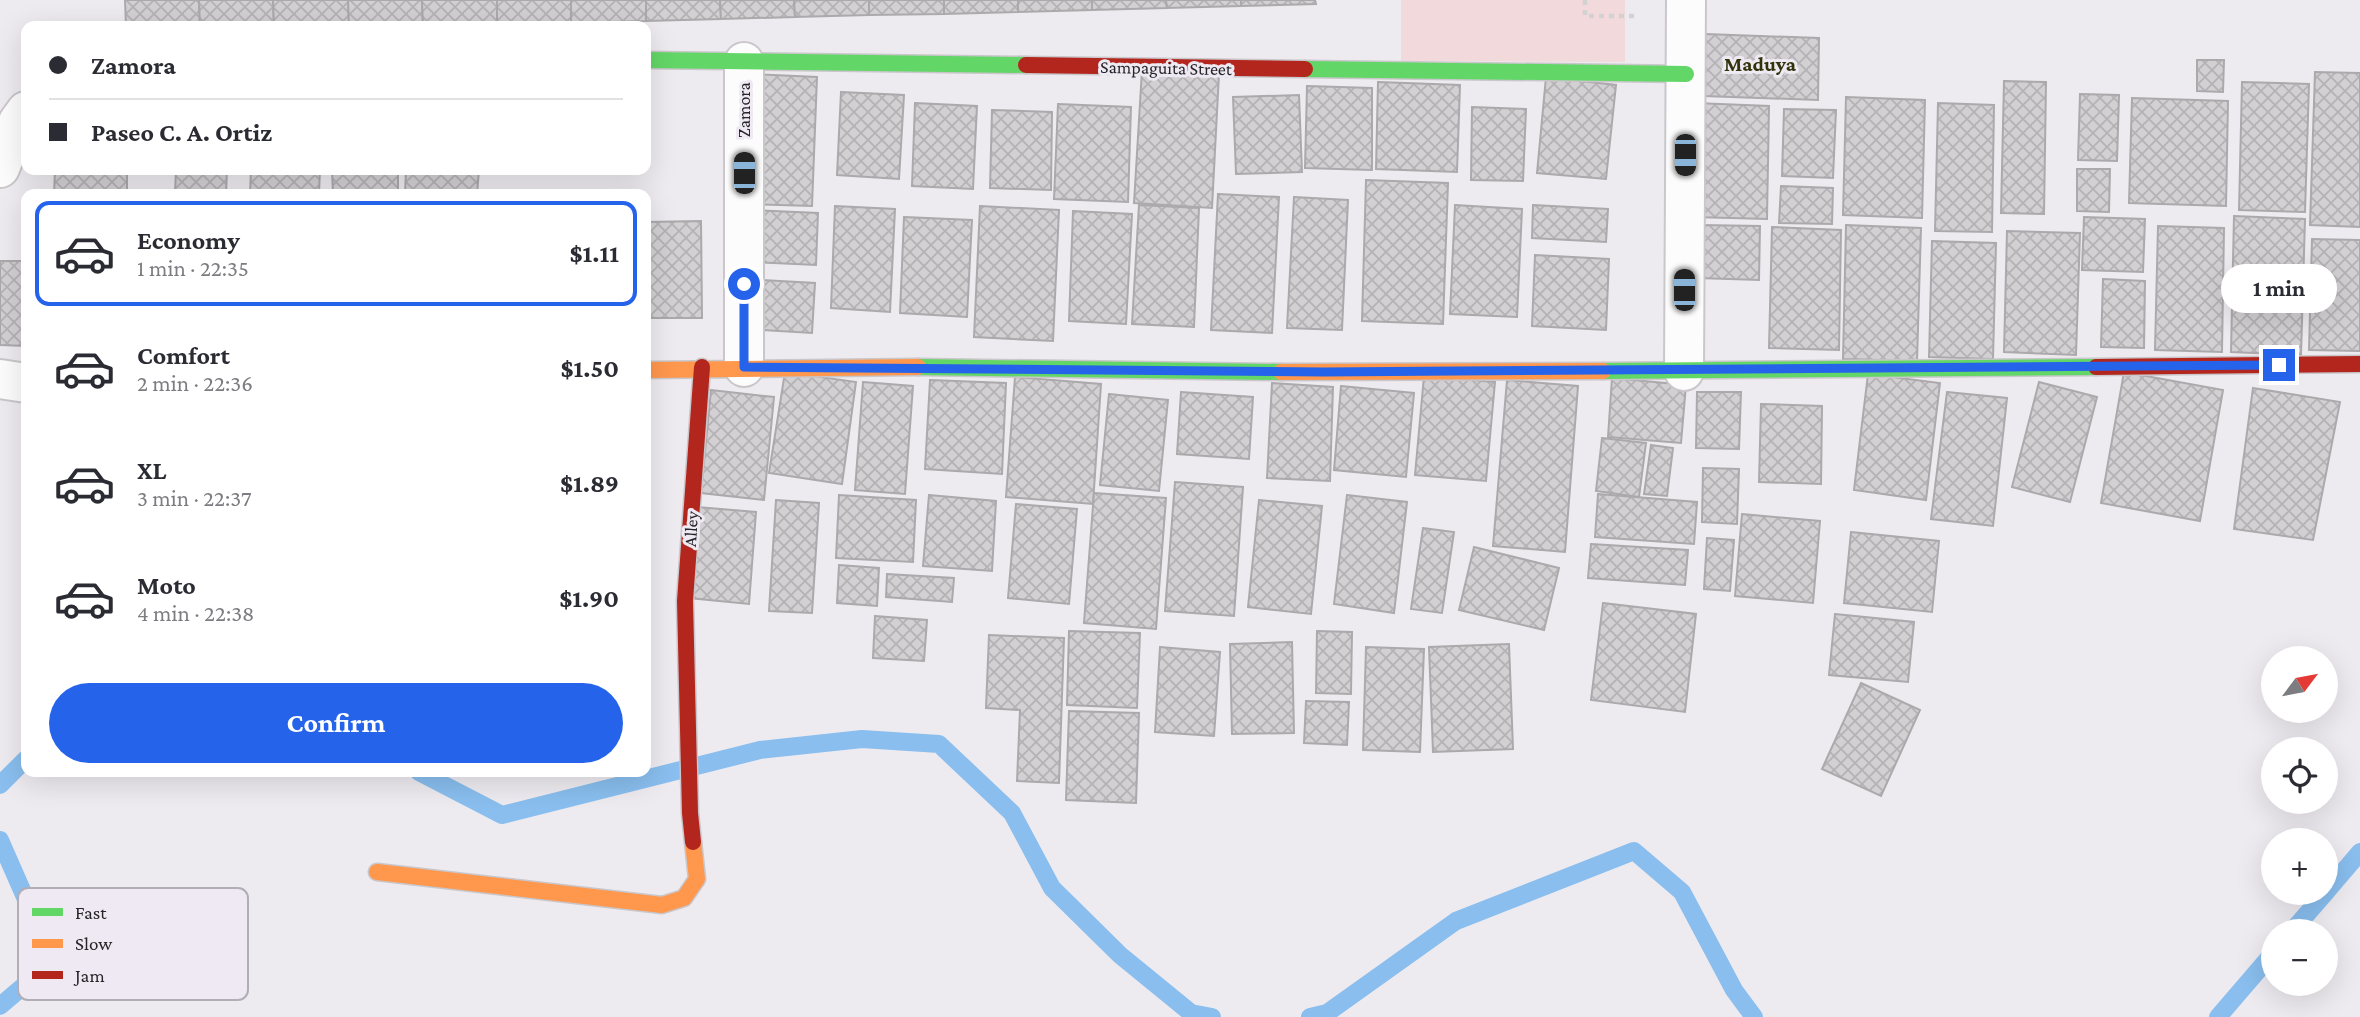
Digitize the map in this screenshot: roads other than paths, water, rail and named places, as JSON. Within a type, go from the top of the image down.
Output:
[{"type":"street","points":[[1684,371],[1686,8]]},
{"type":"street","name":"Sampaguita Street","points":[[651,60],[1686,74]]},
{"type":"street","name":"Zamora","points":[[744,62],[744,367]]},
{"type":"street","points":[[0,168],[21,119]]},
{"type":"street","points":[[651,370],[744,367],[1282,372],[1684,371],[2360,364]]},
{"type":"street","name":"Alley","points":[[377,872],[662,905],[684,898],[697,879],[690,813],[685,601],[702,368]]},
{"type":"street","points":[[0,379],[21,382]]},
{"type":"waterway","points":[[429,777],[502,815],[760,750],[862,739],[939,744],[1012,813],[1052,888],[1120,955],[1191,1013],[1212,1017]]},
{"type":"waterway","points":[[0,785],[21,764]]},
{"type":"waterway","points":[[0,840],[21,888]]},
{"type":"waterway","points":[[1310,1017],[1327,1013],[1456,921],[1634,851],[1682,892],[1734,990],[1754,1017]]},
{"type":"waterway","points":[[2338,878],[2360,852]]},
{"type":"waterway","points":[[2302,919],[2315,905]]},
{"type":"waterway","points":[[2218,1017],[2261,967]]},
{"type":"waterway","points":[[0,1006],[18,991]]},
{"type":"district","name":"Maduya","points":[[1760,64]]}]
